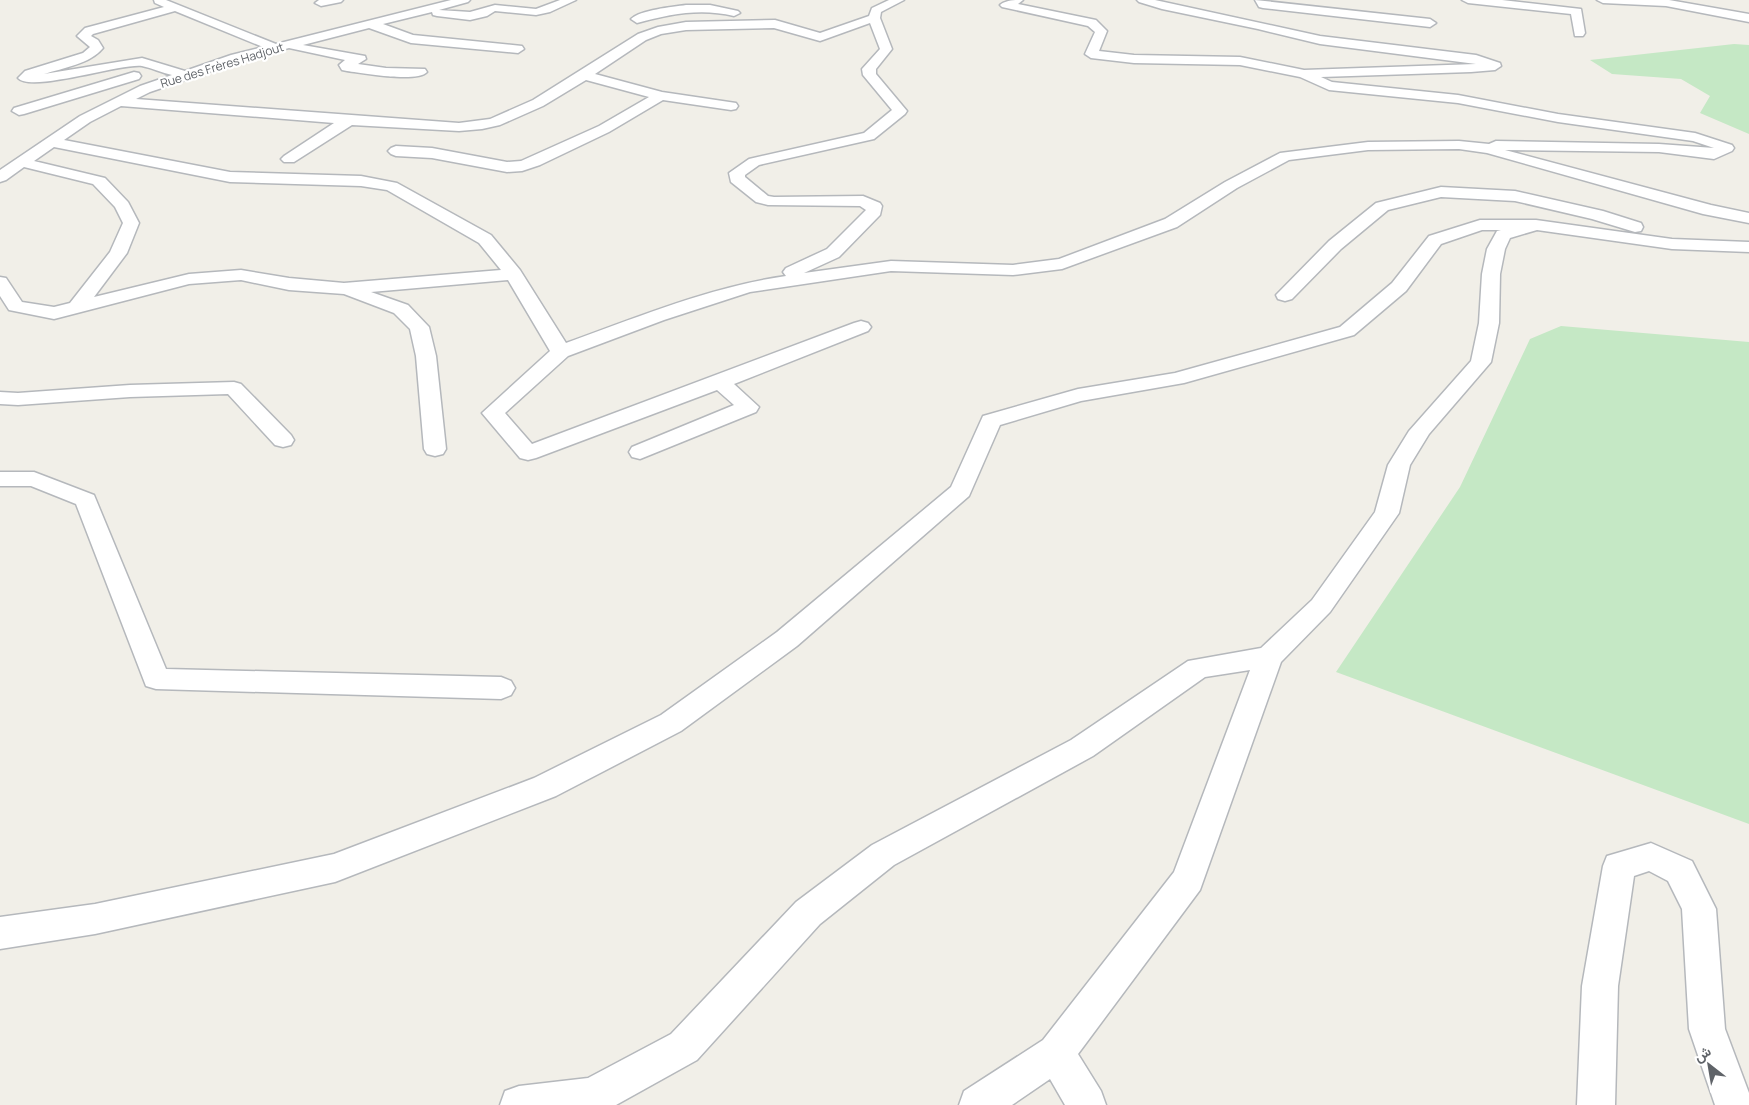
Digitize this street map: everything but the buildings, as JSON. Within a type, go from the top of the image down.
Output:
[{"type":"street","points":[[321,3],[337,0]]},
{"type":"street","name":"Rue des Frères Hadjout","points":[[0,176],[85,120],[145,89],[184,75],[281,46],[464,0]]},
{"type":"street","points":[[422,10],[470,16],[483,14],[487,10],[496,8],[541,11],[570,0]]},
{"type":"street","points":[[765,284],[833,253],[874,211],[874,206],[863,202],[787,203],[768,201],[762,199],[736,179],[737,173],[754,162],[869,136],[900,111],[870,75],[869,69],[886,49],[874,18],[876,10],[898,0]]},
{"type":"street","points":[[1017,0],[1006,5],[1092,23],[1101,31],[1091,54],[1134,59],[1240,61],[1304,74],[1495,66],[1471,58],[1320,40],[1258,25],[1162,6],[1144,0]]},
{"type":"street","points":[[1261,0],[1263,5],[1430,23]]},
{"type":"street","points":[[1603,0],[1667,3]]},
{"type":"street","points":[[1653,0],[1749,18]]},
{"type":"street","points":[[158,1],[200,18],[281,46],[360,59],[345,65],[346,67],[386,72],[420,72]]},
{"type":"street","points":[[1467,3],[1577,11],[1579,33]]},
{"type":"street","points":[[637,18],[670,10],[697,7],[728,11],[820,37],[874,18]]},
{"type":"street","points":[[174,8],[89,31],[83,36],[99,42],[97,48],[87,56],[30,74],[25,78],[44,78],[142,62],[184,75]]},
{"type":"street","points":[[180,22],[200,18]]},
{"type":"street","points":[[368,23],[411,40],[518,49]]},
{"type":"street","points":[[120,102],[349,120],[459,126],[482,125],[495,122],[538,103],[642,36],[686,26],[775,24]]},
{"type":"street","points":[[20,111],[162,68]]},
{"type":"street","points":[[1304,74],[1329,86],[1458,99],[1558,118],[1696,137],[1727,148],[1714,154],[1659,148],[1496,145],[1494,149]]},
{"type":"street","points":[[584,75],[661,96],[731,106]]},
{"type":"street","points":[[396,151],[432,153],[507,167],[522,166],[535,162],[604,129],[661,96]]},
{"type":"street","points":[[289,159],[349,120]]},
{"type":"street","points":[[52,142],[230,177],[362,181],[391,186],[485,239],[514,274],[561,352]]},
{"type":"street","points":[[861,327],[720,382],[528,452],[493,413],[561,352],[666,313],[747,287],[891,266],[1013,270],[1062,264],[1171,223],[1231,185],[1285,156],[1368,146],[1459,146],[1494,149],[1493,151],[1534,164],[1709,210],[1749,218]]},
{"type":"street","points":[[21,162],[99,182],[122,205],[132,223],[118,253],[76,308]]},
{"type":"street","points":[[1285,295],[1335,244],[1382,206],[1441,192],[1514,196],[1597,215],[1690,244]]},
{"type":"street","points":[[0,933],[95,919],[336,868],[546,787],[671,723],[787,639],[961,491],[991,421],[1078,395],[1177,380],[1347,331],[1399,287],[1435,240],[1480,225],[1536,225],[1690,244],[1749,247]]},
{"type":"street","points":[[978,1105],[1056,1053],[1188,880],[1269,657],[1321,606],[1387,513],[1399,465],[1420,430],[1481,362],[1489,323],[1490,274],[1496,249],[1503,235],[1536,225]]},
{"type":"street","points":[[0,282],[16,306],[54,313],[189,279],[241,275],[289,284],[344,289],[514,274]]},
{"type":"street","points":[[344,289],[401,309],[419,327],[426,356],[435,449]]},
{"type":"street","points":[[640,452],[748,407],[720,382]]},
{"type":"street","points":[[0,398],[18,399],[130,391],[234,388],[283,440]]},
{"type":"street","points":[[0,479],[34,479],[86,500],[156,679],[501,688]]},
{"type":"street","points":[[520,1105],[592,1097],[684,1047],[808,913],[883,855],[1082,748],[1198,668],[1269,657]]},
{"type":"street","points":[[1596,1105],[1594,1097],[1600,986],[1619,866],[1651,857],[1680,871],[1699,909],[1707,1029],[1734,1105]]},
{"type":"street","points":[[1056,1053],[1087,1105]]},
{"type":"green space","points":[[1734,44],[1749,45],[1749,134],[1700,113],[1710,96],[1681,79],[1612,74],[1590,60]]},
{"type":"green space","points":[[1561,326],[1749,342],[1749,824],[1336,672],[1460,487],[1530,339]]}]
